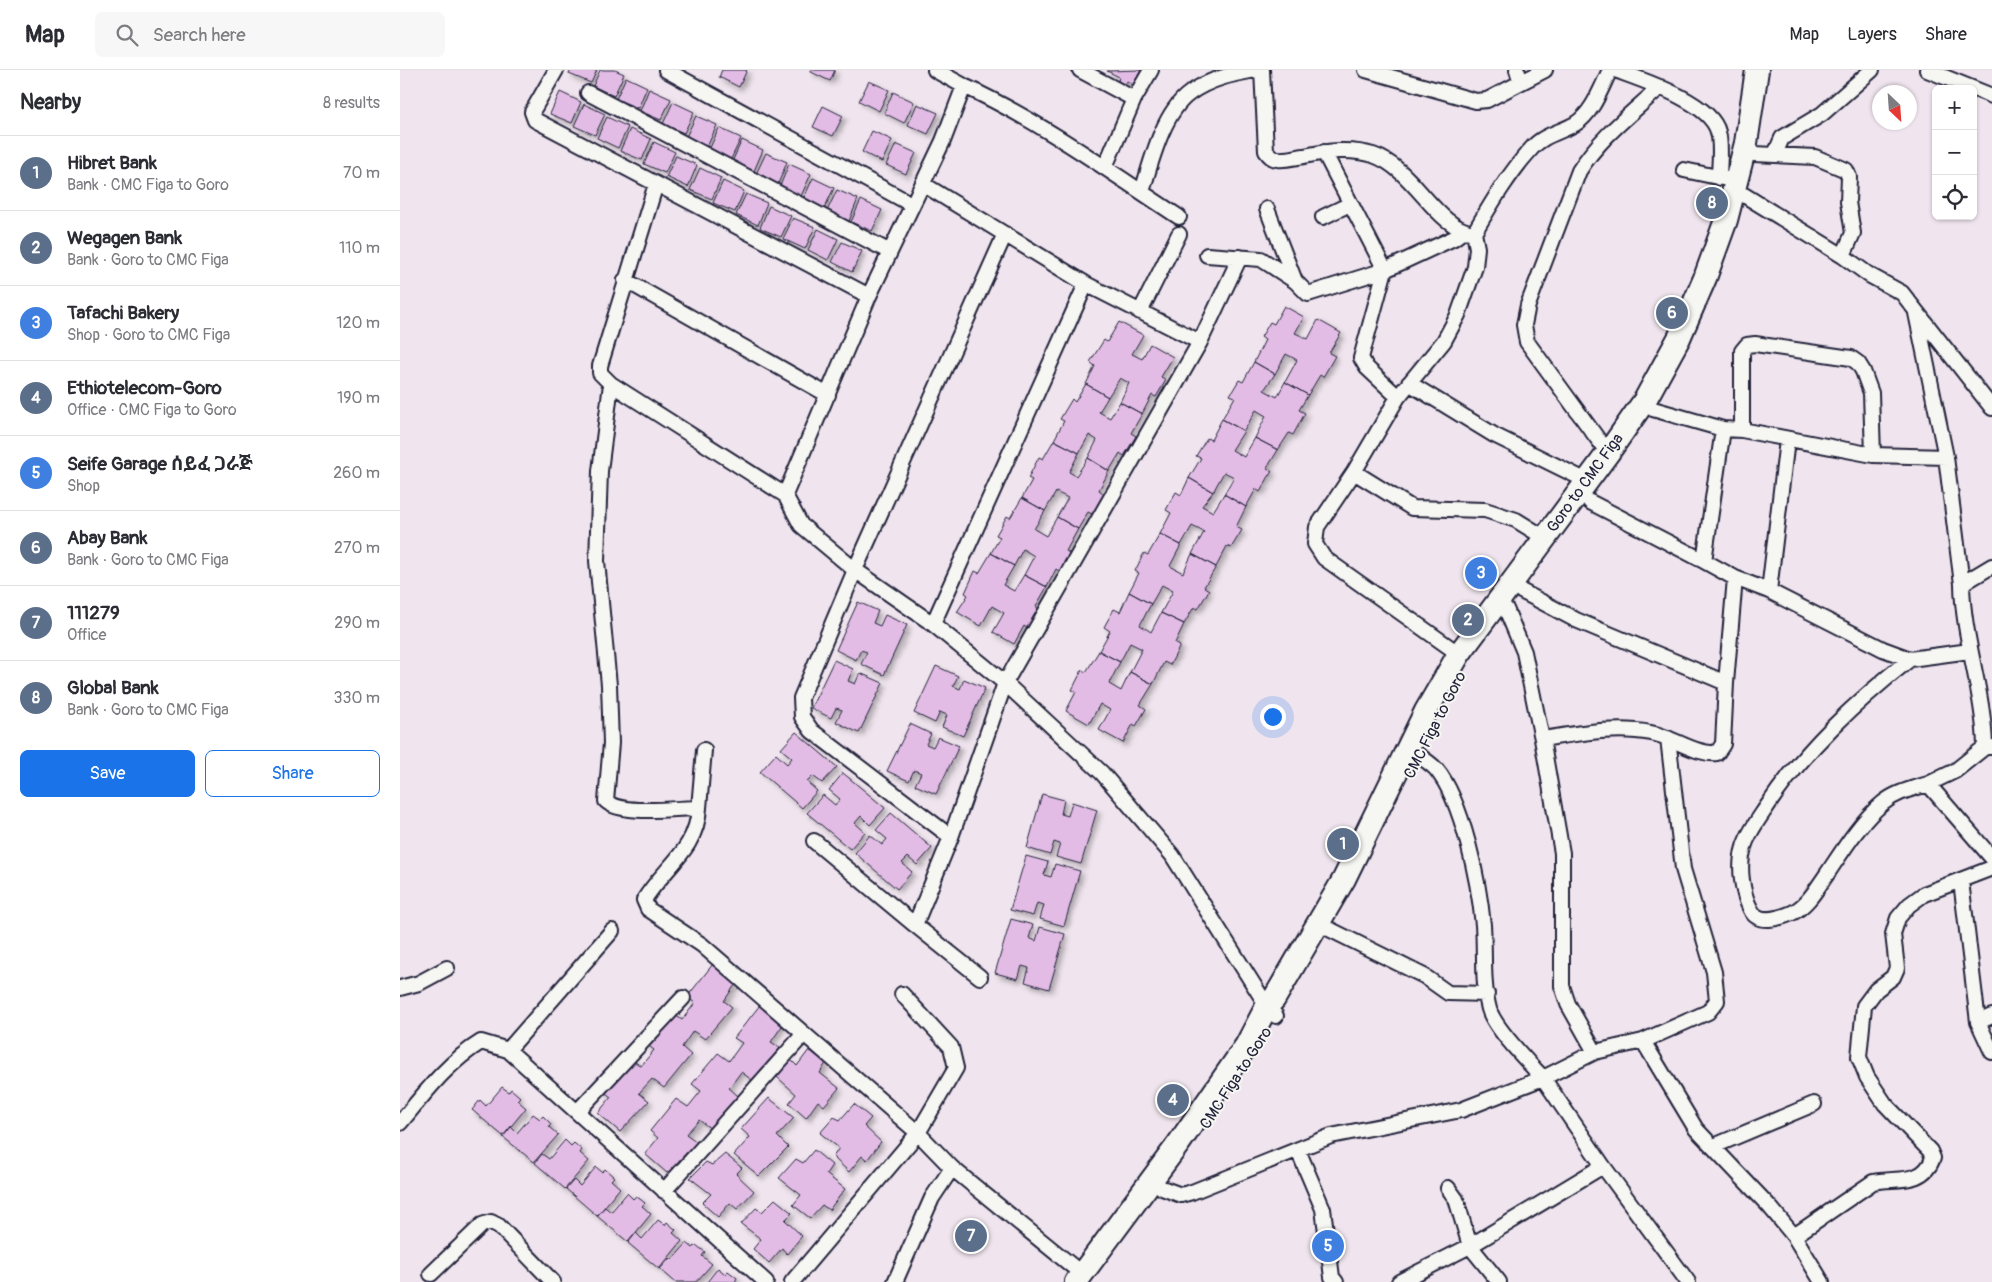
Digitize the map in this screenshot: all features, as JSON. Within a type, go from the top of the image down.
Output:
[{"type":"main road","points":[[1757,70],[1758,150]]},
{"type":"main road","name":"CMC Figa to Goro","points":[[1083,1279],[1162,1188],[1259,1046],[1272,1011],[1330,930],[1394,806],[1450,689],[1478,646],[1521,591],[1589,492],[1653,409],[1688,344],[1706,305],[1734,187],[1758,150],[1770,70]]},
{"type":"main road","name":"Goro to CMC Figa","points":[[1272,1011],[1274,999],[1344,879],[1426,711],[1459,654],[1545,538],[1589,492],[1608,453],[1644,400],[1679,338],[1706,278],[1734,187]]},
{"type":"main road","points":[[1083,1279],[1272,1011]]},
{"type":"street","points":[[556,70],[532,112],[535,120],[869,296]]},
{"type":"street","points":[[666,70],[911,204]]},
{"type":"street","points":[[936,70],[989,98],[1105,168],[1179,217]]},
{"type":"street","points":[[1080,70],[1134,99]]},
{"type":"street","points":[[1105,168],[1134,99],[1151,70]]},
{"type":"street","points":[[1142,192],[1155,149],[1164,129],[1189,94],[1226,76],[1255,70]]},
{"type":"street","points":[[1262,70],[1266,151],[1270,157],[1276,160],[1287,159],[1345,150],[1384,159],[1396,167],[1448,221],[1468,232],[1477,248],[1468,292],[1444,341],[1398,397],[1354,472],[1317,527],[1315,544],[1324,558],[1459,654]]},
{"type":"street","points":[[1366,70],[1476,101],[1487,100],[1519,76],[1545,70]]},
{"type":"street","points":[[1207,255],[1261,259],[1295,281],[1308,294],[1385,270],[1468,232],[1532,147],[1546,137],[1577,123],[1591,107],[1610,70]]},
{"type":"street","points":[[1615,70],[1660,87],[1685,100],[1714,123],[1734,187]]},
{"type":"street","points":[[1758,150],[1822,114],[1872,70]]},
{"type":"street","points":[[1927,70],[1992,96]]},
{"type":"street","points":[[784,495],[869,296],[911,204],[923,184],[964,86]]},
{"type":"street","points":[[1608,453],[1527,342],[1524,325],[1528,304],[1579,171],[1588,157],[1605,139],[1660,87]]},
{"type":"street","points":[[588,93],[890,252]]},
{"type":"street","points":[[1758,150],[1815,157],[1846,170],[1849,177],[1848,202],[1854,233],[1843,256]]},
{"type":"street","points":[[1324,152],[1385,270],[1361,358],[1367,368],[1398,397]]},
{"type":"street","points":[[1684,170],[1734,187],[1843,256],[1869,275],[1902,293],[1989,399]]},
{"type":"street","points":[[656,184],[625,280],[600,366],[600,374],[611,384],[784,495],[801,525],[855,570],[933,624],[1005,683],[1102,773],[1172,855],[1272,1011]]},
{"type":"street","points":[[923,184],[1086,284],[1200,342]]},
{"type":"street","points":[[1323,217],[1350,204]]},
{"type":"street","points":[[1267,209],[1295,281]]},
{"type":"street","points":[[951,838],[812,731],[802,717],[801,698],[855,570],[1005,234]]},
{"type":"street","points":[[1140,312],[1179,234]]},
{"type":"street","points":[[915,925],[951,838],[1005,683],[1200,342],[1240,258]]},
{"type":"street","points":[[625,280],[828,395]]},
{"type":"street","points":[[933,624],[1086,284]]},
{"type":"street","points":[[1910,659],[1870,690],[1798,763],[1750,832],[1741,864],[1744,894],[1752,912],[1759,918],[1769,919],[1792,912],[1806,903],[1865,821],[1883,802],[1955,771],[1989,747],[1962,603],[1962,584],[1946,457],[1915,309]]},
{"type":"street","points":[[1742,430],[1742,351],[1747,345],[1755,344],[1851,358],[1863,371],[1871,393],[1873,455]]},
{"type":"street","points":[[1409,383],[1704,561],[1735,578],[1769,591],[1883,649],[1910,659],[1970,651]]},
{"type":"street","points":[[611,384],[600,471],[597,561],[609,684],[611,743],[606,802],[611,806],[649,810],[699,808]]},
{"type":"street","points":[[1653,409],[1723,429],[1742,430],[1873,455],[1946,457]]},
{"type":"street","points":[[1704,561],[1723,429]]},
{"type":"street","points":[[1769,591],[1787,440]]},
{"type":"street","points":[[1354,472],[1412,508],[1485,510],[1516,520],[1545,538]]},
{"type":"street","points":[[1962,584],[1992,566]]},
{"type":"street","points":[[1542,739],[1603,731],[1650,733],[1711,754],[1721,750],[1724,744],[1726,683],[1735,578]]},
{"type":"street","points":[[1521,591],[1576,620],[1726,683]]},
{"type":"street","points":[[1506,609],[1524,652],[1542,739],[1562,853],[1562,986],[1568,1004],[1595,1052]]},
{"type":"street","points":[[1162,1188],[1181,1195],[1331,1136],[1461,1110],[1543,1078],[1595,1052],[1643,1041],[1708,1012],[1717,1001],[1714,972],[1683,869],[1668,738]]},
{"type":"street","points":[[704,750],[699,808],[694,834],[688,845],[644,900],[648,909],[702,945],[803,1035],[918,1133],[952,1168],[1083,1279]]},
{"type":"street","points":[[1418,755],[1436,769],[1452,799],[1465,832],[1475,870],[1483,924],[1489,1011],[1543,1078],[1603,1166],[1688,1282]]},
{"type":"street","points":[[1928,784],[1992,858]]},
{"type":"street","points":[[814,841],[980,976]]},
{"type":"street","points":[[1794,1236],[1873,1182],[1882,1180],[1893,1182],[1914,1177],[1926,1171],[1930,1164],[1932,1158],[1930,1151],[1886,1104],[1867,1076],[1859,1057],[1864,1006],[1876,990],[1893,977],[1897,968],[1893,934],[1898,918],[1909,905],[1924,894],[1992,868]]},
{"type":"street","points":[[1962,881],[1978,1022],[1992,1052]]},
{"type":"street","points":[[508,1050],[612,930]]},
{"type":"street","points":[[1330,930],[1424,976],[1448,993],[1487,994]]},
{"type":"street","points":[[400,988],[419,983],[447,968]]},
{"type":"street","points":[[792,1282],[918,1133],[956,1068],[951,1047],[902,994]]},
{"type":"street","points":[[578,1110],[683,998]]},
{"type":"street","points":[[1978,1022],[1992,1016]]},
{"type":"street","points":[[664,1191],[803,1035]]},
{"type":"street","points":[[1643,1041],[1691,1121],[1794,1236],[1822,1282]]},
{"type":"street","points":[[400,1123],[448,1066],[463,1053],[481,1042],[508,1050],[578,1110],[664,1191],[766,1282]]},
{"type":"street","points":[[1714,1146],[1814,1104]]},
{"type":"street","points":[[1298,1150],[1324,1210],[1332,1277],[1336,1282]]},
{"type":"street","points":[[1399,1282],[1470,1246],[1603,1166]]},
{"type":"street","points":[[895,1282],[932,1198],[952,1168]]},
{"type":"street","points":[[1448,1188],[1456,1199],[1470,1246],[1499,1282]]},
{"type":"street","points":[[431,1274],[482,1225],[491,1222],[499,1226],[553,1282]]},
{"type":"building","points":[[571,70],[597,70],[591,83],[569,74]]},
{"type":"building","points":[[600,70],[615,70],[624,74],[614,96],[593,86]]},
{"type":"building","points":[[722,70],[747,70],[739,87],[719,77]]},
{"type":"building","points":[[811,70],[835,70],[830,81],[811,72]]},
{"type":"building","points":[[1141,70],[1133,85],[1127,81],[1125,85],[1118,81],[1119,77],[1107,71]]},
{"type":"building","points":[[626,77],[647,87],[638,108],[616,99]]},
{"type":"building","points":[[869,81],[889,90],[879,111],[859,101]]},
{"type":"building","points":[[649,89],[671,99],[661,120],[640,111]]},
{"type":"building","points":[[560,92],[581,102],[572,123],[550,114]]},
{"type":"building","points":[[893,92],[914,102],[904,123],[884,113]]},
{"type":"building","points":[[673,102],[694,112],[684,133],[663,124]]},
{"type":"building","points":[[584,104],[605,114],[595,135],[574,126]]},
{"type":"building","points":[[917,104],[938,113],[928,134],[908,125]]},
{"type":"building","points":[[823,106],[843,116],[833,136],[813,127]]},
{"type":"building","points":[[696,116],[717,125],[707,147],[686,137]]},
{"type":"building","points":[[607,117],[628,127],[618,148],[597,138]]},
{"type":"building","points":[[719,128],[741,138],[731,159],[709,150]]},
{"type":"building","points":[[630,129],[651,139],[642,160],[620,151]]},
{"type":"building","points":[[872,131],[892,140],[882,162],[862,152]]},
{"type":"building","points":[[742,140],[763,150],[754,171],[732,162]]},
{"type":"building","points":[[654,142],[675,152],[665,173],[644,164]]},
{"type":"building","points":[[896,144],[916,153],[906,174],[886,165]]},
{"type":"building","points":[[766,153],[787,162],[778,184],[756,174]]},
{"type":"building","points":[[676,156],[697,165],[688,187],[666,177]]},
{"type":"building","points":[[789,164],[811,174],[801,196],[780,186]]},
{"type":"building","points":[[700,168],[721,178],[712,199],[690,190]]},
{"type":"building","points":[[813,178],[834,188],[824,209],[803,200]]},
{"type":"building","points":[[723,181],[744,191],[735,212],[713,203]]},
{"type":"building","points":[[837,190],[858,199],[849,221],[827,211]]},
{"type":"building","points":[[746,194],[767,203],[758,225],[736,215]]},
{"type":"building","points":[[861,200],[882,210],[872,231],[851,222]]},
{"type":"building","points":[[769,206],[791,216],[781,237],[760,228]]},
{"type":"building","points":[[793,218],[815,227],[805,249],[783,239]]},
{"type":"building","points":[[818,229],[838,239],[828,260],[808,250]]},
{"type":"building","points":[[842,242],[862,251],[852,272],[832,262]]},
{"type":"building","points":[[1284,306],[1304,317],[1295,333],[1308,339],[1318,320],[1341,333],[1329,353],[1335,356],[1323,377],[1320,375],[1308,395],[1285,382],[1297,360],[1286,354],[1275,374],[1254,362],[1265,340],[1261,337],[1270,322],[1274,324]]},
{"type":"building","points":[[1119,322],[1143,335],[1132,354],[1142,359],[1150,344],[1173,357],[1161,377],[1166,380],[1156,397],[1152,395],[1142,414],[1120,402],[1129,383],[1120,378],[1108,397],[1086,384],[1095,366],[1090,362],[1104,340],[1107,342]]},
{"type":"building","points":[[1254,362],[1275,374],[1264,390],[1277,397],[1285,382],[1308,395],[1299,410],[1305,413],[1293,435],[1289,433],[1278,450],[1255,438],[1266,416],[1256,410],[1244,431],[1222,419],[1235,397],[1230,395],[1239,380],[1243,382]]},
{"type":"building","points":[[1086,384],[1108,397],[1099,412],[1110,418],[1120,402],[1142,414],[1131,433],[1136,436],[1124,456],[1120,453],[1109,471],[1088,458],[1097,440],[1089,435],[1079,453],[1054,440],[1064,421],[1060,419],[1072,399],[1075,402]]},
{"type":"building","points":[[1222,419],[1244,431],[1232,450],[1244,457],[1255,438],[1278,450],[1267,468],[1272,471],[1260,492],[1256,489],[1246,507],[1224,494],[1234,477],[1224,472],[1213,492],[1189,478],[1201,458],[1196,456],[1207,438],[1211,440]]},
{"type":"building","points":[[1054,440],[1079,453],[1069,472],[1076,476],[1088,458],[1109,471],[1099,490],[1104,494],[1092,514],[1088,512],[1078,529],[1057,517],[1068,498],[1056,492],[1045,511],[1022,498],[1032,480],[1028,478],[1039,457],[1043,459]]},
{"type":"building","points":[[1189,478],[1213,492],[1202,506],[1213,512],[1224,494],[1246,507],[1236,527],[1242,530],[1231,548],[1227,546],[1216,567],[1192,554],[1204,532],[1192,526],[1181,545],[1160,534],[1171,513],[1166,510],[1176,492],[1181,495]]},
{"type":"building","points":[[1022,498],[1045,511],[1034,529],[1046,536],[1057,517],[1078,529],[1066,551],[1069,553],[1059,571],[1056,569],[1047,587],[1024,575],[1034,556],[1023,549],[1014,566],[991,553],[1000,537],[996,535],[1007,516],[1010,518]]},
{"type":"building","points":[[1160,534],[1181,545],[1170,566],[1183,573],[1192,554],[1216,567],[1204,587],[1209,590],[1198,609],[1194,607],[1184,624],[1161,613],[1173,591],[1162,585],[1151,604],[1129,592],[1139,573],[1135,571],[1144,553],[1148,555]]},
{"type":"building","points":[[991,553],[1014,566],[1003,585],[1014,591],[1024,575],[1047,587],[1036,606],[1039,610],[1028,629],[1024,626],[1014,644],[993,632],[1004,613],[992,606],[981,626],[957,612],[968,595],[965,593],[975,571],[979,573]]},
{"type":"building","points":[[1129,592],[1151,604],[1140,625],[1151,632],[1161,613],[1184,624],[1175,643],[1180,646],[1170,665],[1164,662],[1153,684],[1130,672],[1142,649],[1130,643],[1120,662],[1099,651],[1110,631],[1104,627],[1114,609],[1120,612]]},
{"type":"building","points":[[858,602],[878,611],[873,623],[880,626],[885,615],[907,625],[884,675],[861,664],[867,652],[861,650],[856,660],[836,650]]},
{"type":"building","points":[[1099,651],[1120,662],[1109,684],[1121,691],[1130,672],[1153,684],[1140,705],[1146,709],[1136,726],[1133,724],[1123,743],[1099,730],[1110,710],[1100,704],[1089,724],[1066,711],[1076,692],[1072,690],[1082,670],[1086,672]]},
{"type":"building","points":[[834,660],[853,669],[848,681],[855,684],[860,673],[883,683],[859,733],[836,722],[842,710],[836,708],[831,718],[811,708]]},
{"type":"building","points":[[936,666],[958,676],[953,686],[960,689],[964,679],[985,688],[963,736],[942,727],[947,715],[940,712],[935,723],[914,713]]},
{"type":"building","points":[[910,724],[931,734],[926,744],[933,747],[938,737],[959,746],[936,794],[915,785],[921,773],[914,770],[909,781],[887,771]]},
{"type":"building","points":[[796,732],[837,767],[822,783],[813,776],[807,782],[817,791],[802,808],[760,772],[776,754],[787,764],[792,758],[781,749]]},
{"type":"building","points":[[843,773],[885,808],[870,825],[861,816],[855,823],[865,832],[850,849],[807,813],[823,795],[835,805],[840,799],[829,790]]},
{"type":"building","points":[[1042,794],[1064,800],[1061,814],[1068,816],[1072,802],[1097,810],[1081,864],[1056,857],[1060,844],[1054,842],[1050,855],[1027,848]]},
{"type":"building","points":[[891,813],[932,848],[917,865],[908,857],[902,863],[912,872],[897,889],[855,853],[870,835],[882,845],[887,839],[876,830]]},
{"type":"building","points":[[1026,856],[1048,862],[1044,875],[1051,877],[1055,864],[1080,871],[1064,926],[1040,919],[1044,905],[1037,903],[1033,916],[1010,910]]},
{"type":"building","points":[[1011,919],[1033,925],[1029,938],[1036,941],[1040,927],[1065,934],[1049,989],[1025,982],[1029,968],[1022,966],[1018,979],[995,973]]},
{"type":"building","points":[[713,964],[737,982],[724,1001],[732,1007],[705,1039],[693,1031],[682,1047],[691,1055],[664,1088],[652,1079],[639,1093],[649,1101],[620,1132],[598,1113],[611,1097],[603,1091],[629,1058],[641,1066],[654,1050],[645,1043],[671,1012],[682,1020],[695,1003],[687,997]]},
{"type":"building","points":[[760,1005],[784,1023],[771,1042],[780,1048],[752,1080],[741,1072],[729,1088],[738,1096],[711,1129],[699,1120],[686,1134],[697,1142],[667,1173],[645,1154],[658,1138],[650,1131],[676,1099],[688,1107],[701,1091],[692,1084],[718,1053],[729,1061],[742,1043],[734,1038]]},
{"type":"building","points":[[809,1050],[826,1063],[820,1073],[839,1088],[824,1106],[818,1101],[806,1118],[789,1103],[796,1094],[777,1077],[791,1060],[797,1066]]},
{"type":"building","points":[[502,1087],[509,1092],[511,1089],[520,1097],[517,1100],[526,1108],[503,1136],[472,1110],[480,1100],[486,1106]]},
{"type":"building","points":[[769,1098],[794,1118],[777,1136],[788,1147],[759,1176],[734,1155],[750,1137],[741,1129]]},
{"type":"building","points":[[854,1104],[871,1118],[864,1126],[881,1142],[867,1160],[862,1156],[849,1172],[833,1157],[839,1148],[820,1133],[834,1117],[840,1120]]},
{"type":"building","points":[[533,1114],[540,1119],[543,1116],[551,1124],[549,1127],[558,1135],[534,1162],[503,1137],[511,1127],[517,1133]]},
{"type":"building","points":[[565,1140],[571,1146],[574,1143],[582,1150],[580,1153],[589,1161],[565,1189],[535,1163],[542,1154],[549,1159]]},
{"type":"building","points":[[814,1150],[832,1165],[826,1174],[845,1189],[829,1210],[822,1205],[810,1218],[793,1205],[801,1195],[779,1178],[796,1159],[803,1163]]},
{"type":"building","points":[[725,1154],[742,1168],[736,1174],[754,1191],[737,1209],[730,1203],[718,1217],[702,1203],[711,1194],[690,1178],[706,1162],[712,1165]]},
{"type":"building","points":[[596,1167],[602,1172],[605,1169],[614,1177],[611,1180],[620,1188],[597,1216],[566,1189],[574,1180],[580,1186]]},
{"type":"building","points":[[627,1193],[633,1199],[636,1196],[645,1203],[642,1206],[651,1214],[628,1242],[597,1216],[605,1207],[611,1212]]},
{"type":"building","points":[[775,1199],[792,1213],[785,1220],[802,1236],[787,1254],[782,1248],[769,1263],[753,1249],[761,1239],[741,1224],[756,1208],[762,1212]]},
{"type":"building","points":[[658,1220],[665,1225],[667,1222],[676,1230],[673,1233],[682,1241],[659,1269],[628,1243],[636,1233],[642,1239]]},
{"type":"building","points":[[687,1243],[693,1248],[696,1245],[705,1252],[702,1256],[712,1264],[696,1282],[675,1282],[660,1269],[670,1258],[672,1260]]},
{"type":"building","points":[[718,1268],[725,1274],[728,1271],[737,1278],[735,1282],[707,1282]]},
{"type":"place","name":"Global Bank","points":[[1712,203]]},
{"type":"place","name":"Abay Bank","points":[[1672,313]]},
{"type":"place","name":"Tafachi Bakery","points":[[1481,573]]},
{"type":"place","name":"Wegagen Bank","points":[[1468,620]]},
{"type":"place","name":"Hibret Bank","points":[[1343,844]]},
{"type":"place","name":"Ethiotelecom-Goro","points":[[1173,1100]]},
{"type":"place","name":"111279","points":[[971,1236]]},
{"type":"place","name":"Seife Garage ሰይፈ ጋራጅ","points":[[1328,1246]]}]
